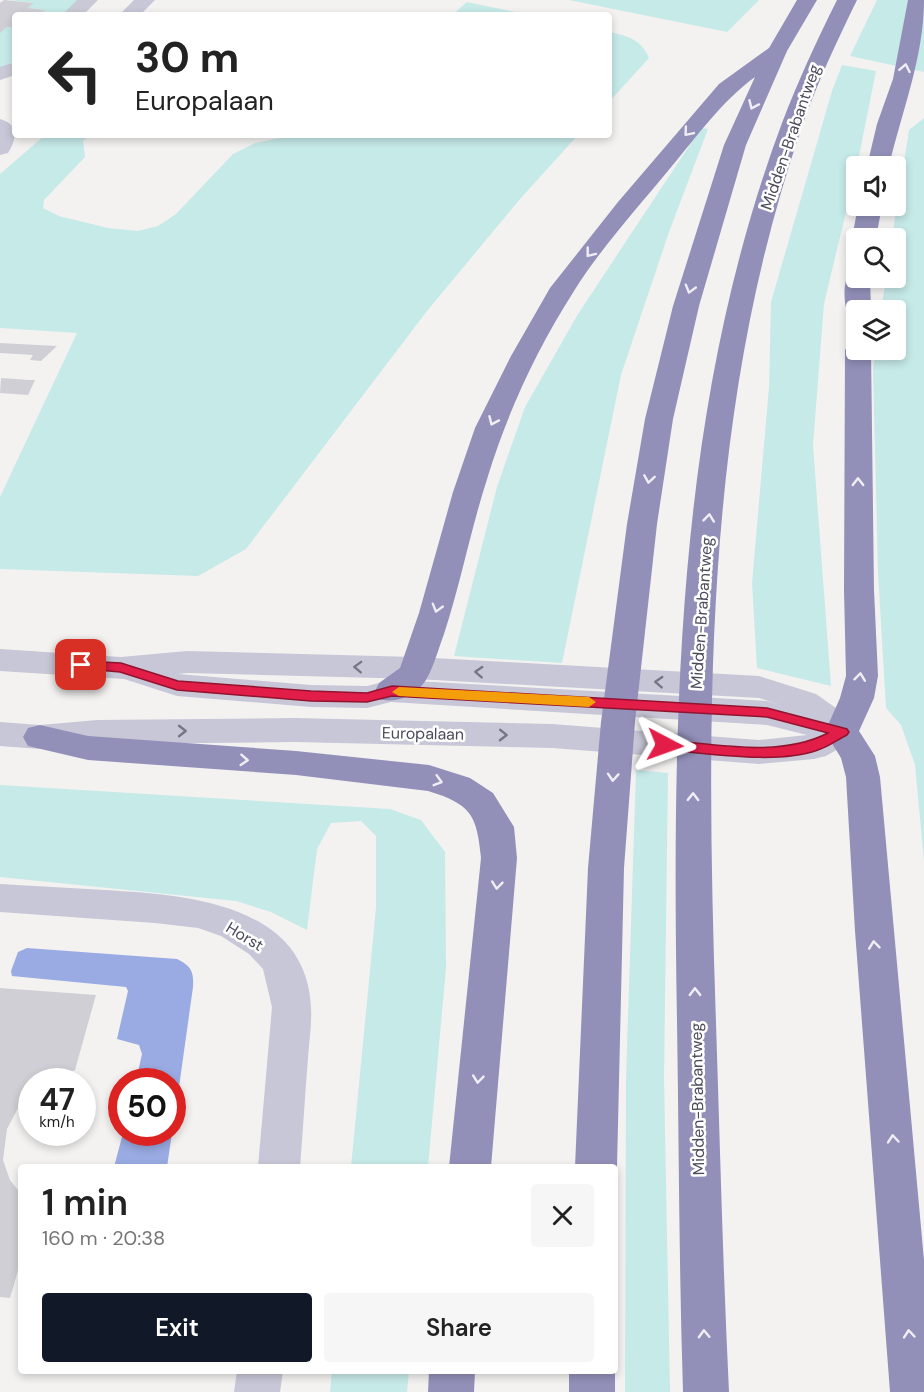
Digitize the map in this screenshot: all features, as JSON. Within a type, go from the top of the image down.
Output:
[{"type":"highway","points":[[596,1164],[606,868],[618,722],[640,535],[658,418],[686,306],[735,145],[777,51],[807,0]]},
{"type":"highway","name":"Midden-Brabantweg","points":[[706,1392],[699,1216],[692,871],[695,666],[712,485],[727,376],[754,244],[782,152],[817,59],[847,0]]},
{"type":"highway","points":[[880,156],[903,79],[918,0]]},
{"type":"highway","points":[[392,691],[410,679],[416,668],[435,613],[468,492],[489,428],[524,356],[557,298],[626,207],[726,88],[777,51]]},
{"type":"highway","points":[[858,360],[859,590],[862,676],[853,708],[842,732],[858,756],[863,777],[871,917],[891,1117],[913,1392]]},
{"type":"highway","points":[[40,737],[88,748],[296,764],[429,778],[458,787],[481,802],[496,827],[500,858],[470,1164]]},
{"type":"highway","points":[[451,1392],[452,1374]]},
{"type":"highway","points":[[592,1374],[592,1392]]},
{"type":"main road","points":[[132,12],[145,0]]},
{"type":"main road","points":[[0,126],[4,130],[5,138],[0,148]]},
{"type":"main road","points":[[0,660],[121,668],[187,662],[416,668],[557,688]]},
{"type":"main road","points":[[121,668],[177,686],[333,697],[367,697],[392,691],[557,688],[759,700],[842,732]]},
{"type":"main road","name":"Europalaan","points":[[0,734],[40,737],[97,732],[295,730],[552,736],[759,752],[814,747],[842,732]]},
{"type":"main road","name":"Horst","points":[[0,898],[155,908],[199,914],[234,926],[262,943],[280,962],[292,1007],[279,1164]]},
{"type":"main road","points":[[257,1392],[260,1374]]},
{"type":"street","points":[[75,12],[88,0]]},
{"type":"shaded area","points":[[10,0],[79,0],[66,12],[42,12],[44,10],[28,8],[33,3]]},
{"type":"shaded area","points":[[569,0],[759,0],[727,32]]},
{"type":"shaded area","points":[[877,0],[924,0],[924,72],[850,56]]},
{"type":"shaded area","points":[[467,2],[515,12],[455,12]]},
{"type":"shaded area","points":[[7,27],[12,28],[12,62],[0,70],[0,32]]},
{"type":"shaded area","points":[[612,33],[638,42],[649,58],[612,99]]},
{"type":"shaded area","points":[[842,65],[876,71],[859,156],[846,156],[846,212],[824,304],[813,445],[831,686],[757,668],[752,583],[769,387],[771,302],[832,91]]},
{"type":"shaded area","points":[[924,118],[924,861],[915,765],[901,725],[886,708],[878,573],[873,369],[874,360],[906,360],[906,300],[883,300],[884,288],[906,288],[906,228],[894,228],[895,216],[906,216],[905,156],[909,130]]},
{"type":"shaded area","points":[[701,128],[708,129],[669,232],[621,375],[562,663],[454,656],[497,487],[525,407],[578,314]]},
{"type":"shaded area","points":[[42,138],[86,138],[83,141],[85,157],[44,200],[43,208],[59,216],[108,228],[138,231],[158,226],[176,214],[233,154],[255,143],[280,138],[575,138],[520,199],[427,311],[246,549],[198,576],[0,569],[0,497],[77,333],[0,328],[0,174]]},
{"type":"shaded area","points":[[636,770],[668,773],[664,1078],[670,1392],[625,1392],[626,1079]]},
{"type":"shaded area","points":[[0,785],[390,809],[421,820],[445,852],[446,968],[428,1164],[351,1164],[376,908],[376,836],[361,821],[331,823],[317,849],[307,930],[271,912],[236,901],[0,877]]},
{"type":"shaded area","points":[[332,1374],[409,1374],[407,1392],[330,1392]]},
{"type":"water","points":[[27,948],[177,959],[186,964],[192,973],[193,987],[182,1068],[139,1068],[142,1054],[139,1045],[117,1039],[128,991],[126,987],[12,976],[11,971],[18,952]]},
{"type":"water","points":[[120,1146],[170,1146],[167,1164],[115,1164]]},
{"type":"building","points":[[4,0],[34,3],[28,8],[45,10],[43,12],[12,12],[12,28],[7,27],[0,33],[0,3]]},
{"type":"building","points":[[0,343],[57,346],[41,361],[30,360],[33,355],[0,353]]},
{"type":"building","points":[[1,378],[35,380],[28,395],[0,393]]},
{"type":"building","points":[[0,988],[96,995],[76,1068],[18,1068],[18,1108],[7,1129],[3,1160],[10,1180],[18,1190],[18,1270],[10,1298],[0,1297]]},
{"type":"slow traffic","points":[[399,692],[589,702]]},
{"type":"route","points":[[81,665],[121,668],[177,686],[311,696],[367,697],[392,691],[767,713],[842,732],[814,747],[782,751],[759,752],[665,745]]}]
